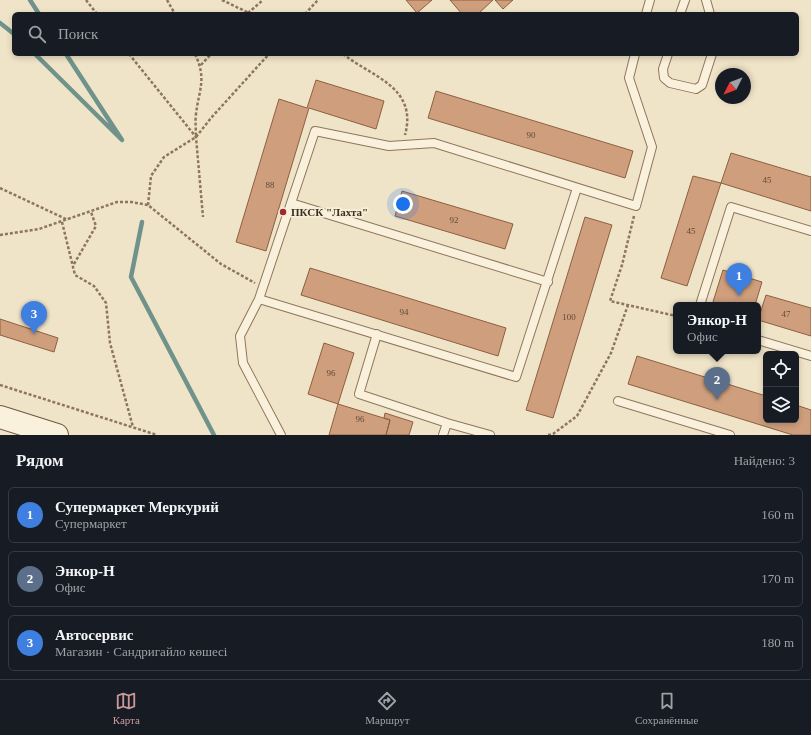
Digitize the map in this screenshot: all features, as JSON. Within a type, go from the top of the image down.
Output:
[{"type":"street","points":[[0,417],[57,435]]},
{"type":"lane","points":[[647,12],[650,0]]},
{"type":"lane","points":[[681,12],[685,0]]},
{"type":"lane","points":[[706,0],[709,12]]},
{"type":"lane","points":[[281,435],[243,363],[240,336],[259,299],[315,131],[389,146],[434,143],[636,206],[652,147],[629,78],[634,56]]},
{"type":"lane","points":[[667,56],[663,69],[664,78],[670,83],[696,89],[702,85],[711,56]]},
{"type":"lane","points":[[259,299],[516,377],[548,282],[577,188]]},
{"type":"lane","points":[[291,203],[548,282]]},
{"type":"lane","points":[[701,302],[731,207],[811,231]]},
{"type":"lane","points":[[377,334],[359,394],[446,423],[490,435]]},
{"type":"lane","points":[[761,341],[811,356]]},
{"type":"lane","points":[[618,401],[730,435]]},
{"type":"lane","points":[[443,435],[446,423]]},
{"type":"path","points":[[86,0],[95,12]]},
{"type":"path","points":[[167,0],[174,12]]},
{"type":"path","points":[[222,0],[245,12]]},
{"type":"path","points":[[251,12],[263,0]]},
{"type":"path","points":[[308,10],[318,0]]},
{"type":"path","points":[[131,56],[196,137]]},
{"type":"path","points":[[196,56],[201,66],[202,87],[196,114],[196,137],[204,217]]},
{"type":"path","points":[[201,66],[209,56]]},
{"type":"path","points":[[148,205],[151,176],[164,157],[196,137],[211,118],[267,56]]},
{"type":"path","points":[[345,56],[355,64],[384,79],[406,102],[409,122],[403,145]]},
{"type":"path","points":[[0,188],[68,220]]},
{"type":"path","points":[[0,235],[39,229],[117,202],[131,202],[148,205],[221,264],[262,287]]},
{"type":"path","points":[[636,206],[622,265],[610,301],[673,315]]},
{"type":"path","points":[[74,265],[96,226],[91,212]]},
{"type":"path","points":[[62,222],[74,265],[75,275],[94,286],[106,303],[110,343],[133,427]]},
{"type":"path","points":[[548,435],[553,434],[577,416],[611,353],[628,305]]},
{"type":"path","points":[[0,385],[157,435]]},
{"type":"building","points":[[406,0],[432,0],[418,12],[416,12]]},
{"type":"building","points":[[450,0],[493,0],[480,12],[460,12]]},
{"type":"building","points":[[495,0],[513,0],[503,9]]},
{"type":"building","points":[[316,80],[384,101],[376,129],[309,108],[266,251],[236,242],[279,99],[307,108]]},
{"type":"building","points":[[436,91],[633,151],[625,178],[428,118]]},
{"type":"building","points":[[731,153],[811,177],[811,211],[721,183]]},
{"type":"building","points":[[693,176],[721,183],[687,286],[661,278]]},
{"type":"building","points":[[402,191],[513,224],[505,249],[395,216]]},
{"type":"building","points":[[585,217],[612,225],[553,418],[526,410]]},
{"type":"building","points":[[310,268],[506,328],[498,356],[301,295]]},
{"type":"building","points":[[723,270],[762,282],[756,302],[713,302]]},
{"type":"building","points":[[766,295],[811,308],[811,336],[761,321],[761,311]]},
{"type":"building","points":[[0,319],[58,338],[54,352],[0,335]]},
{"type":"building","points":[[324,343],[354,353],[338,404],[308,394]]},
{"type":"building","points":[[637,356],[763,395],[763,423],[799,423],[799,406],[811,410],[811,435],[793,435],[628,384]]},
{"type":"building","points":[[338,404],[390,420],[386,435],[329,435]]},
{"type":"building","points":[[385,413],[413,422],[409,435],[386,435],[390,420],[384,418]]},
{"type":"waterway","points":[[30,0],[38,12]]},
{"type":"waterway","points":[[0,23],[12,32]]},
{"type":"waterway","points":[[37,56],[122,140],[67,56]]},
{"type":"waterway","points":[[142,222],[131,277],[214,435]]},
{"type":"place","name":"ПКСК \"Лахта\"","points":[[283,212]]},
{"type":"place","name":"Супермаркет Меркурий","points":[[739,296]]},
{"type":"place","name":"Автосервис","points":[[34,334]]},
{"type":"place","name":"Энкор-Н","points":[[717,400]]}]
